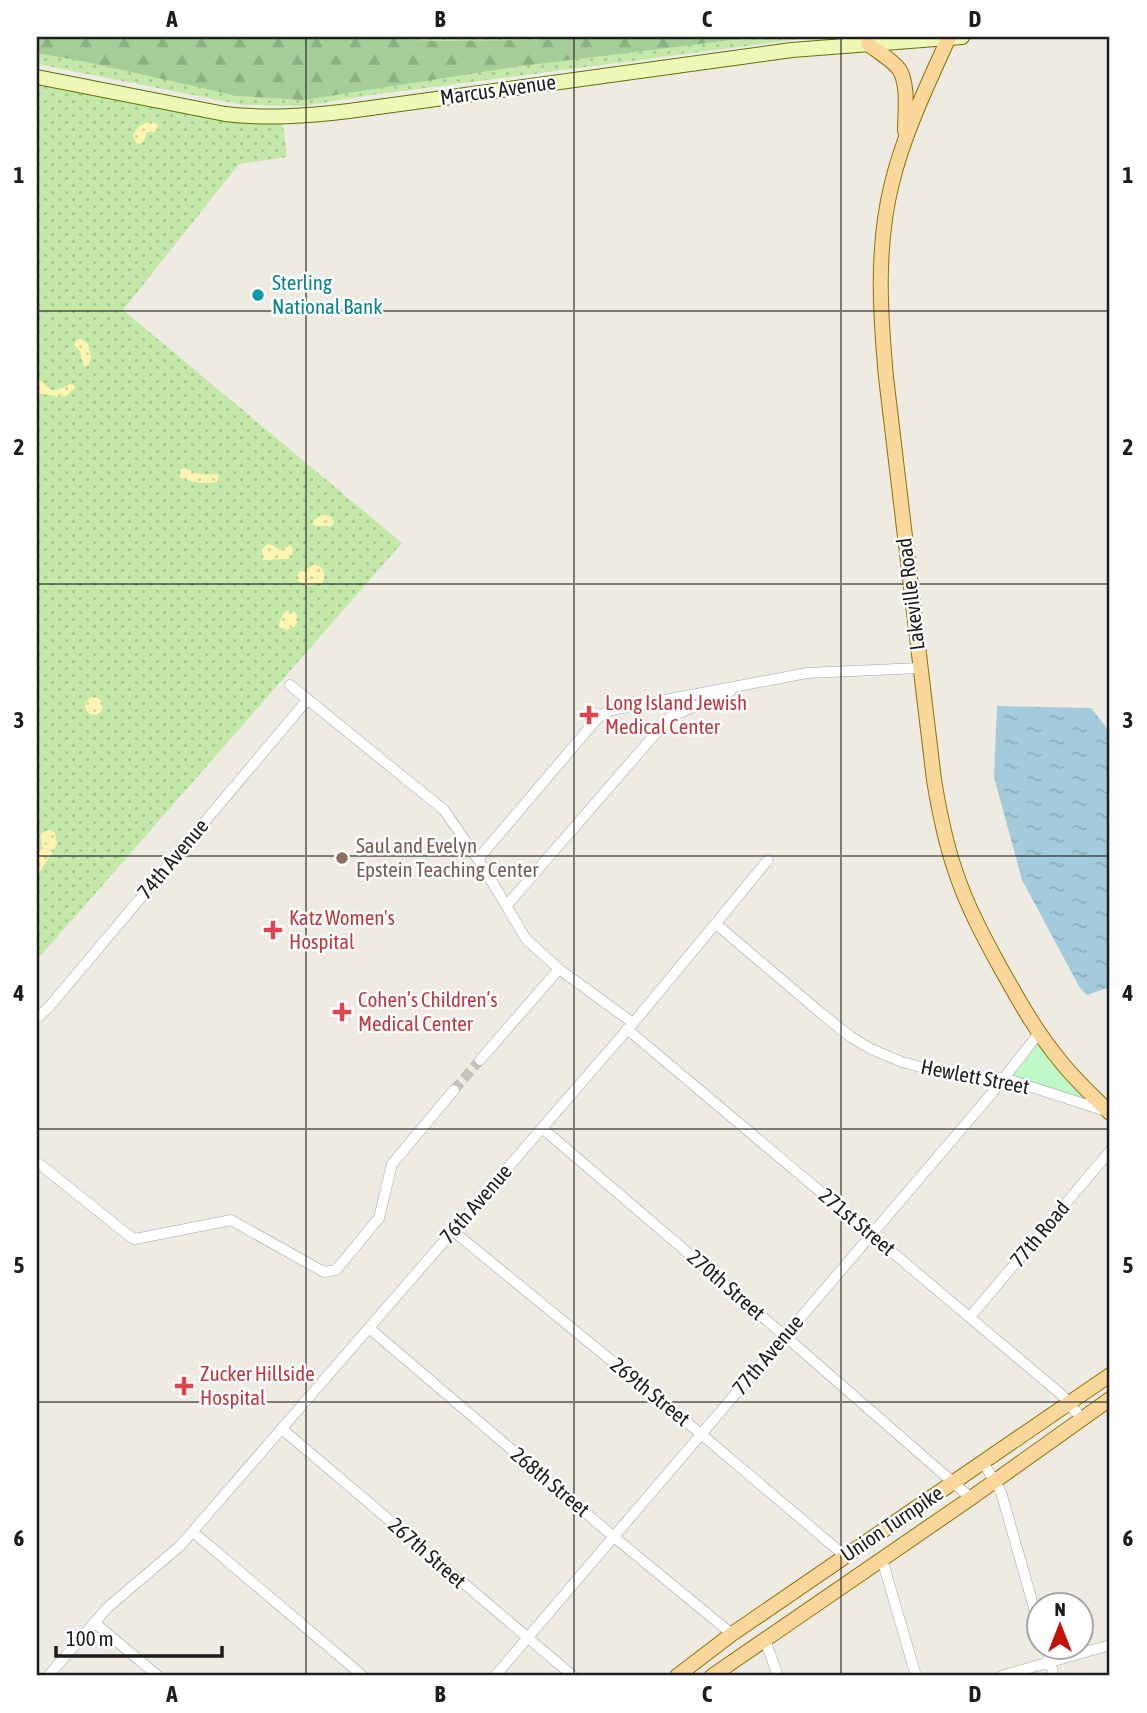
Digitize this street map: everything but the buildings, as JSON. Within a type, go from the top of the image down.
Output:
[{"type":"main road","name":"Marcus Avenue","points":[[37,77],[225,114],[292,117],[792,50],[953,37]]},
{"type":"main road","name":"Lakeville Road","points":[[953,37],[905,142],[892,184],[883,235],[881,271],[886,377],[934,780],[955,870],[986,941],[1039,1033],[1077,1082],[1110,1112]]},
{"type":"main road","points":[[868,44],[892,62],[902,75],[905,85],[905,142]]},
{"type":"main road","name":"Union Turnpike","points":[[677,1676],[732,1634],[1104,1379]]},
{"type":"main road","name":"Union Turnpike","points":[[712,1676],[996,1481],[1110,1398]]},
{"type":"street","points":[[478,859],[596,720],[612,710],[807,673],[920,668]]},
{"type":"street","points":[[507,905],[670,717],[751,683]]},
{"type":"street","name":"271st Street","points":[[290,685],[444,810],[527,939],[559,969],[630,1026],[1070,1403],[1082,1419]]},
{"type":"street","name":"74th Avenue","points":[[37,1018],[308,699]]},
{"type":"street","name":"76th Avenue","points":[[95,1623],[107,1608],[193,1532],[630,1026],[768,860]]},
{"type":"street","name":"Hewlett Street","points":[[716,924],[822,1014],[871,1049],[902,1062],[946,1073],[1004,1078],[1110,1112]]},
{"type":"street","points":[[480,1060],[559,969]]},
{"type":"street","name":"77th Avenue","points":[[495,1676],[1004,1078],[1039,1033]]},
{"type":"street","points":[[37,1162],[132,1238],[231,1220],[324,1272],[329,1272],[336,1270],[379,1218],[392,1164],[454,1090]]},
{"type":"street","name":"270th Street","points":[[542,1128],[971,1498]]},
{"type":"street","name":"77th Road","points":[[970,1317],[1110,1151]]},
{"type":"street","name":"269th Street","points":[[453,1231],[845,1556]]},
{"type":"street","name":"268th Street","points":[[369,1328],[732,1634]]},
{"type":"street","points":[[1104,1379],[1110,1398]]},
{"type":"street","name":"267th Street","points":[[282,1429],[573,1676]]},
{"type":"street","points":[[983,1462],[1001,1492],[1029,1590]]},
{"type":"street","points":[[193,1532],[363,1676]]},
{"type":"street","points":[[882,1559],[916,1676]]},
{"type":"street","points":[[48,1676],[95,1623],[158,1676]]},
{"type":"street","points":[[765,1640],[778,1676]]},
{"type":"street","points":[[1001,1676],[1110,1645]]},
{"type":"street","points":[[1050,1662],[1054,1676]]},
{"type":"green space","points":[[37,37],[816,37],[304,106],[243,105],[37,64]]},
{"type":"green space","points":[[37,37],[355,37],[435,41],[756,37],[521,66],[303,100],[238,96],[37,53]]},
{"type":"green space","points":[[37,77],[282,117],[287,157],[239,164],[123,310],[402,543],[37,960]]},
{"type":"green space","points":[[1039,1033],[1109,1112],[1004,1078]]},
{"type":"sand","points":[[152,122],[158,125],[158,129],[147,132],[144,141],[136,143],[133,135],[137,129]]},
{"type":"sand","points":[[81,339],[88,344],[91,357],[86,367],[74,344]]},
{"type":"sand","points":[[37,378],[52,390],[70,384],[75,388],[58,397],[39,394]]},
{"type":"sand","points":[[181,469],[198,474],[219,475],[217,482],[198,482],[180,477]]},
{"type":"sand","points":[[322,515],[331,516],[334,522],[332,526],[312,524]]},
{"type":"sand","points":[[267,544],[280,550],[291,545],[292,555],[288,559],[263,560],[262,550]]},
{"type":"sand","points":[[315,565],[324,572],[322,583],[308,586],[298,581],[299,572]]},
{"type":"sand","points":[[286,611],[295,612],[298,618],[295,625],[287,630],[279,627]]},
{"type":"sand","points":[[94,697],[102,702],[103,706],[98,714],[94,715],[86,710],[85,706],[90,698]]},
{"type":"sand","points":[[50,830],[55,833],[57,843],[37,876],[37,848],[43,848],[40,836]]},
{"type":"water","points":[[997,706],[1091,708],[1110,732],[1110,987],[1087,995],[1080,988],[1022,880],[994,777]]},
{"type":"tunnel","points":[[454,1090],[480,1060]]},
{"type":"place","name":"Sterling National Bank","points":[[258,295]]},
{"type":"place","name":"Long Island Jewish Medical Center","points":[[589,715]]},
{"type":"place","name":"Saul and Evelyn Epstein Teaching Center","points":[[342,858]]},
{"type":"place","name":"Katz Women's Hospital","points":[[273,930]]},
{"type":"place","name":"Cohen’s Children’s Medical Center","points":[[342,1012]]},
{"type":"place","name":"Zucker Hillside Hospital","points":[[184,1386]]}]
